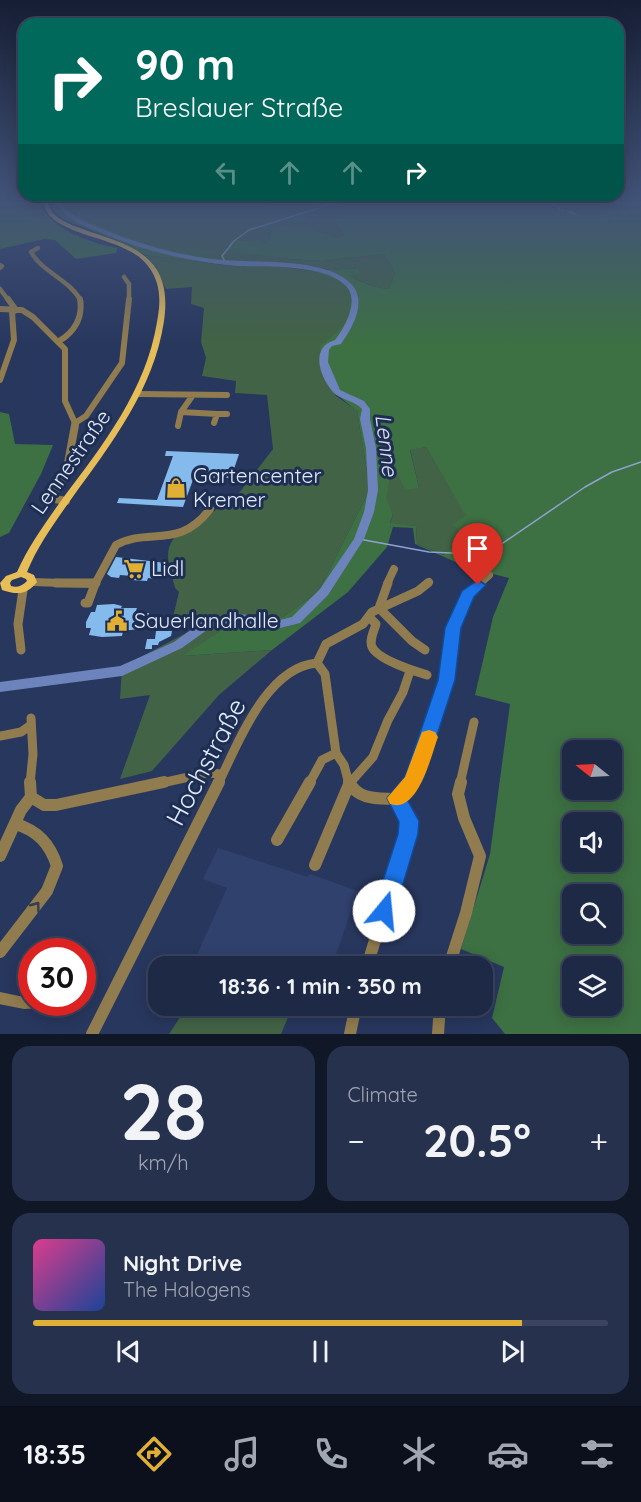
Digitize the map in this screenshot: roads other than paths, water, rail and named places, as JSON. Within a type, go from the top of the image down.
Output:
[{"type":"main road","name":"Lennestraße","points":[[21,574],[37,541],[139,394],[149,371],[157,343],[164,297],[161,280],[155,271],[143,258],[128,249]]},
{"type":"main road","points":[[21,574],[28,575],[32,582],[23,590],[3,590],[9,578],[21,574]]},
{"type":"street","points":[[36,249],[31,252],[36,262],[72,286],[81,301],[77,326],[59,341]]},
{"type":"street","points":[[75,423],[86,416],[122,363],[129,312],[129,285],[124,277]]},
{"type":"street","points":[[0,289],[16,309]]},
{"type":"street","points":[[0,309],[22,310],[33,317],[59,341],[66,354],[65,401],[75,423],[66,474],[53,495],[57,500],[66,501]]},
{"type":"street","points":[[0,380],[14,340],[12,312],[16,309]]},
{"type":"street","points":[[139,394],[227,395]]},
{"type":"street","points":[[178,426],[181,412],[193,395]]},
{"type":"street","points":[[181,412],[227,414]]},
{"type":"street","points":[[214,423],[217,414]]},
{"type":"street","points":[[85,603],[88,603],[116,545],[139,537],[171,536],[203,517],[210,508]]},
{"type":"street","points":[[394,569],[379,603],[379,609],[412,641],[425,650]]},
{"type":"street","points":[[429,582],[418,591],[372,612],[350,632],[339,635],[326,644],[317,663],[325,674],[336,753],[344,765],[354,791],[368,798],[383,800],[397,798],[413,781],[434,723],[446,680],[453,628],[460,608],[468,594],[489,575]]},
{"type":"street","points":[[32,582],[95,585]]},
{"type":"street","points":[[21,650],[18,624],[23,590]]},
{"type":"street","points":[[369,617],[376,624],[371,642],[374,650],[410,671],[427,675]]},
{"type":"street","name":"Hochstraße","points":[[92,1034],[251,718],[276,686],[299,666],[317,663]]},
{"type":"street","points":[[315,865],[349,783],[372,757],[403,692],[410,671]]},
{"type":"street","points":[[0,736],[21,732],[31,721],[33,754],[29,789],[31,797],[44,805],[56,806],[207,773],[222,774]]},
{"type":"street","points":[[452,956],[480,856],[464,819],[458,794],[474,722]]},
{"type":"street","points":[[277,840],[322,760],[336,753]]},
{"type":"street","points":[[0,856],[12,837],[22,808],[31,797]]},
{"type":"street","points":[[370,956],[408,834],[409,821],[397,798]]},
{"type":"street","points":[[0,952],[46,891],[57,866],[51,850],[36,831],[16,824]]},
{"type":"street","points":[[0,998],[18,1002]]},
{"type":"street","points":[[438,1034],[439,1016]]},
{"type":"waterway","name":"Lenne","points":[[0,687],[122,671],[178,645],[207,624],[234,617],[280,624],[296,620],[324,592],[359,539],[369,512],[373,490],[371,448],[365,419],[366,409],[361,403],[337,392],[329,378],[323,355],[330,344],[338,342],[352,318],[355,300],[349,285],[328,273],[314,269],[212,261],[154,249]]},
{"type":"waterway","points":[[226,263],[222,256],[227,249]]},
{"type":"waterway","points":[[503,543],[585,487],[612,472],[641,462]]},
{"type":"waterway","points":[[359,539],[429,552],[472,554],[493,546]]},
{"type":"place","name":"Gartencenter Kremer","points":[[176,488]]},
{"type":"place","name":"Lidl","points":[[134,569]]},
{"type":"place","name":"Sauerlandhalle","points":[[117,621]]}]
